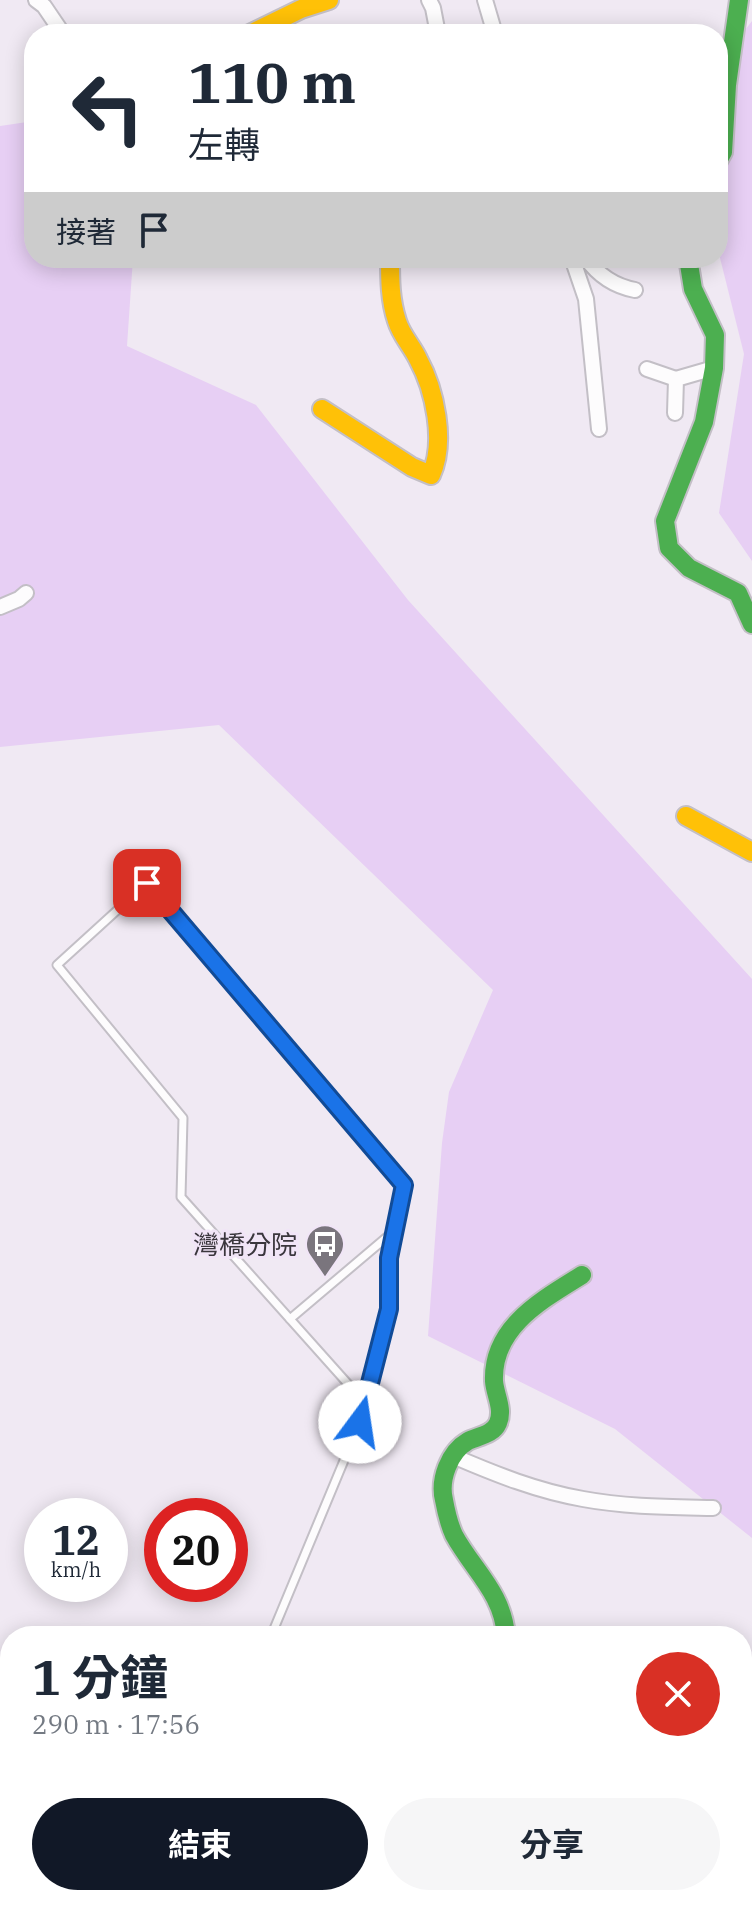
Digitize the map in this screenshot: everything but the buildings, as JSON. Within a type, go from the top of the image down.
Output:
[{"type":"street","points":[[36,0],[56,24]]},
{"type":"street","points":[[270,24],[329,0]]},
{"type":"street","points":[[429,0],[436,24]]},
{"type":"street","points":[[485,0],[492,24]]},
{"type":"street","points":[[728,78],[739,0]]},
{"type":"street","points":[[322,409],[412,467],[431,475],[437,467],[433,406],[420,363],[399,327],[389,291],[390,268]]},
{"type":"street","points":[[575,268],[586,299],[599,429]]},
{"type":"street","points":[[593,268],[621,288],[635,290]]},
{"type":"street","points":[[690,268],[693,289],[715,335],[714,368],[704,422],[665,521],[669,548],[689,568],[738,593],[752,624]]},
{"type":"street","points":[[647,369],[676,379],[714,368]]},
{"type":"street","points":[[675,413],[676,379]]},
{"type":"street","points":[[0,607],[26,593]]},
{"type":"street","points":[[686,816],[752,852]]},
{"type":"street","points":[[506,1626],[492,1587],[453,1533],[442,1487],[453,1456],[464,1443],[495,1430],[499,1421],[501,1413],[494,1381],[500,1342],[531,1306],[582,1275]]},
{"type":"street","points":[[453,1456],[514,1482],[580,1499],[623,1505],[713,1508]]},
{"type":"lane","points":[[275,1626],[360,1422],[365,1403],[389,1309],[389,1258],[404,1185],[147,883],[57,965],[183,1118],[181,1197],[365,1403]]},
{"type":"lane","points":[[290,1319],[394,1231]]},
{"type":"shaded area","points":[[752,21],[752,561],[719,513],[744,354],[722,268],[728,268],[728,52]]},
{"type":"shaded area","points":[[24,122],[24,268],[132,268],[127,346],[256,405],[408,600],[752,979],[752,1538],[615,1429],[428,1336],[442,1143],[449,1092],[493,990],[219,725],[0,747],[0,126]]},
{"type":"traffic: fast","points":[[728,78],[739,0]]},
{"type":"traffic: fast","points":[[690,268],[693,289],[715,335],[714,368],[704,422],[665,521],[669,548],[689,568],[738,593],[752,624]]},
{"type":"traffic: fast","points":[[505,1626],[493,1594],[452,1531],[443,1492],[444,1475],[461,1446],[489,1433],[498,1423],[500,1412],[494,1381],[496,1362],[510,1330],[536,1305],[582,1275]]},
{"type":"traffic: slow","points":[[270,24],[329,0]]},
{"type":"traffic: slow","points":[[322,409],[412,467],[431,475],[438,447],[434,401],[416,354],[397,321],[390,268]]},
{"type":"traffic: slow","points":[[686,816],[752,852]]},
{"type":"place","name":"灣橋分院","points":[[325,1278]]},
{"type":"route","points":[[147,883],[404,1185],[389,1258],[389,1309],[360,1422]]}]
